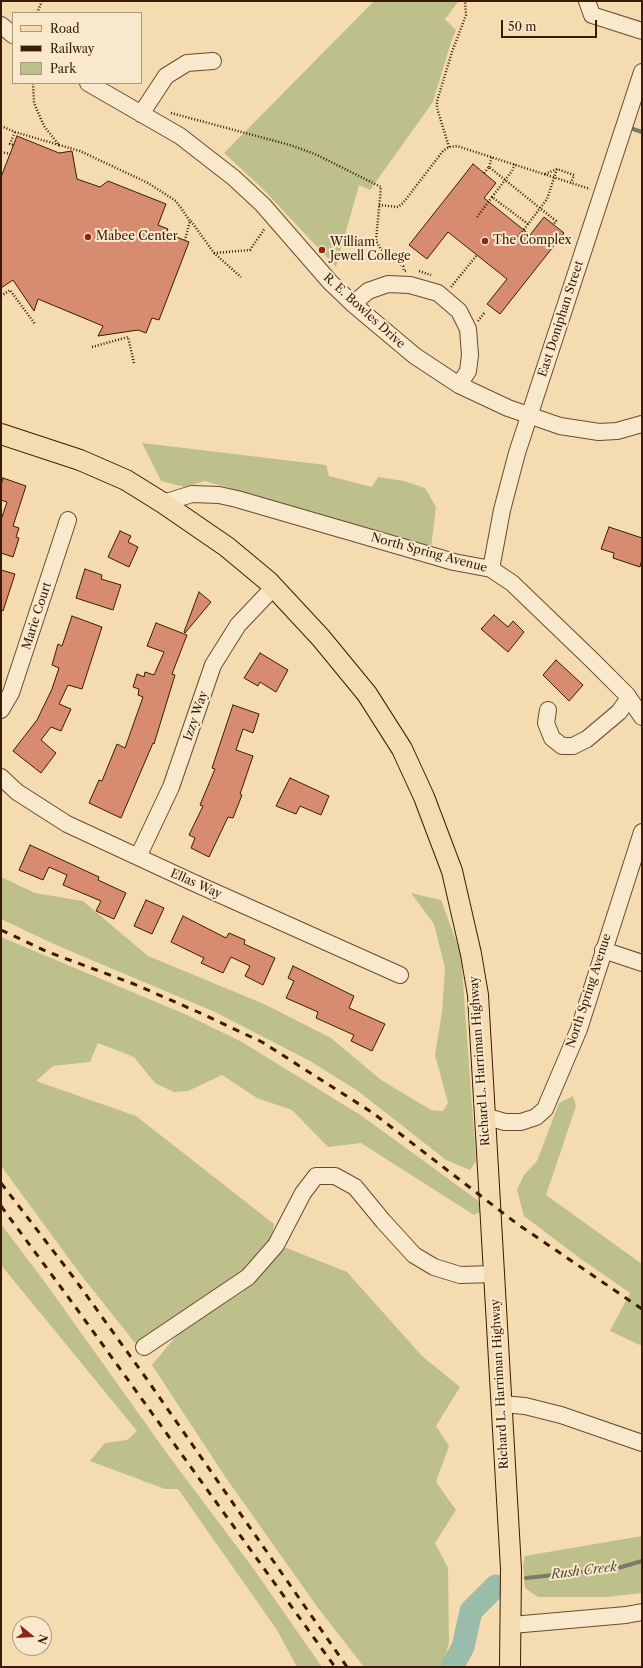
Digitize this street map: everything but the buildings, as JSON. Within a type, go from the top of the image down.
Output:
[{"type":"main road","name":"Richard L. Harriman Highway","points":[[1,434],[80,460],[126,480],[163,503],[226,547],[274,587],[321,638],[367,694],[402,749],[424,797],[452,871],[471,954],[478,995],[511,1569],[510,1667]]},
{"type":"main road","points":[[511,1634],[516,1667]]},
{"type":"street","points":[[587,1],[592,15],[642,31]]},
{"type":"street","points":[[1,26],[12,34]]},
{"type":"street","points":[[141,114],[166,76],[186,63],[213,61]]},
{"type":"street","name":"East Doniphan Street","points":[[491,569],[502,510],[529,417],[604,184],[642,72]]},
{"type":"street","name":"R. E. Bowles Drive","points":[[90,84],[180,136],[234,178],[263,205],[330,282],[353,304],[415,356],[459,385],[484,398],[529,417],[560,426],[599,432],[617,431],[642,424]]},
{"type":"street","points":[[353,304],[368,291],[388,284],[410,285],[438,293],[460,311],[468,329],[470,355],[468,371],[459,385]]},
{"type":"street","name":"North Spring Avenue","points":[[163,503],[192,494],[237,499],[454,562],[491,569],[512,583],[592,660],[629,698],[642,717]]},
{"type":"street","name":"Marie Court","points":[[1,710],[12,693],[68,520]]},
{"type":"street","name":"Izzy Way","points":[[138,857],[171,787],[213,665],[238,625],[274,587]]},
{"type":"street","points":[[548,710],[546,723],[552,738],[562,746],[573,746],[587,739],[619,712],[629,698]]},
{"type":"street","name":"Ellas Way","points":[[1,777],[17,792],[41,809],[67,824],[400,975]]},
{"type":"street","name":"North Spring Avenue","points":[[484,1116],[505,1122],[521,1122],[536,1117],[545,1109],[579,1029],[603,950],[642,832]]},
{"type":"street","points":[[603,950],[642,963]]},
{"type":"street","points":[[144,1347],[248,1277],[276,1245],[304,1193],[316,1176],[335,1176],[356,1187],[383,1221],[414,1255],[434,1267],[460,1275],[494,1274]]},
{"type":"street","points":[[502,1404],[525,1406],[561,1415],[642,1444]]},
{"type":"street","points":[[511,1634],[642,1612]]},
{"type":"path","points":[[38,12],[42,1]]},
{"type":"path","points":[[449,147],[437,108],[437,101],[452,52],[466,15],[465,1]]},
{"type":"path","points":[[33,84],[34,103],[44,126],[59,146]]},
{"type":"path","points":[[170,113],[290,145],[315,154],[381,187],[376,241],[381,249],[403,266],[404,270],[409,270]]},
{"type":"path","points":[[1,126],[59,146],[80,151],[148,183],[176,201],[214,253],[241,277]]},
{"type":"path","points":[[14,145],[10,144],[15,132]]},
{"type":"path","points":[[379,205],[398,207],[403,203],[443,151],[449,147],[457,146],[593,190],[604,184]]},
{"type":"path","points":[[1,151],[10,154]]},
{"type":"path","points":[[484,173],[492,157]]},
{"type":"path","points":[[477,217],[505,181],[515,164]]},
{"type":"path","points":[[488,167],[556,221],[553,225]]},
{"type":"path","points":[[545,174],[557,169],[574,175],[571,183]]},
{"type":"path","points":[[513,244],[547,199],[557,169]]},
{"type":"path","points":[[492,197],[528,224]]},
{"type":"path","points":[[185,240],[190,221]]},
{"type":"path","points":[[214,253],[250,250],[264,229],[266,223]]},
{"type":"path","points":[[447,284],[451,287],[477,255]]},
{"type":"path","points":[[415,270],[437,278]]},
{"type":"path","points":[[1,296],[10,290],[35,324]]},
{"type":"path","points":[[92,347],[128,337],[134,363]]},
{"type":"green space","points":[[374,1],[458,2],[445,19],[456,30],[433,102],[370,190],[359,185],[336,267],[262,188],[224,153]]},
{"type":"green space","points":[[142,443],[326,465],[329,476],[372,487],[378,477],[404,481],[425,488],[436,507],[431,548],[205,481],[185,487],[161,481]]},
{"type":"green space","points":[[1,877],[35,893],[83,901],[148,956],[264,1004],[331,1038],[381,1080],[431,1110],[443,1111],[448,1103],[435,1055],[442,1012],[445,968],[434,924],[411,893],[441,900],[461,954],[476,1161],[470,1170],[446,1160],[358,1091],[310,1061],[215,1012],[56,945],[1,919]]},
{"type":"green space","points":[[1,937],[187,1015],[242,1042],[362,1116],[480,1202],[480,1212],[474,1215],[361,1143],[328,1147],[292,1110],[257,1098],[222,1075],[188,1091],[174,1092],[155,1083],[134,1057],[98,1043],[90,1062],[53,1066],[36,1081],[136,1116],[274,1224],[270,1247],[241,1279],[135,1343],[81,1275],[1,1166]]},
{"type":"green space","points":[[573,1096],[576,1106],[546,1195],[642,1264],[642,1346],[610,1331],[630,1293],[581,1259],[524,1216],[517,1190],[524,1175],[537,1161],[559,1103]]},
{"type":"green space","points":[[1,1224],[47,1285],[171,1459],[253,1568],[322,1667],[297,1667],[277,1630],[178,1489],[165,1489],[90,1461],[105,1443],[127,1440],[137,1431],[1,1265]]},
{"type":"green space","points":[[284,1247],[347,1272],[422,1356],[460,1387],[436,1426],[449,1446],[436,1482],[456,1510],[435,1543],[448,1568],[449,1642],[443,1667],[364,1667],[318,1608],[226,1478],[152,1365],[181,1330],[241,1293]]},
{"type":"green space","points":[[642,1536],[642,1593],[607,1597],[538,1597],[525,1588],[523,1565],[525,1556]]},
{"type":"waterway","points":[[633,129],[642,132]]},
{"type":"waterway","name":"Rush Creek","points":[[526,1578],[618,1568],[642,1561]]},
{"type":"waterway","name":"Rush Creek","points":[[452,1667],[463,1647],[471,1611],[496,1586]]},
{"type":"railway","points":[[1,930],[48,952],[134,984],[262,1042],[373,1113],[516,1223],[642,1309]]},
{"type":"railway","points":[[1,1183],[74,1278],[146,1378],[347,1667]]},
{"type":"railway","points":[[1,1206],[335,1667]]},
{"type":"place","name":"Mabee Center","points":[[88,237]]},
{"type":"place","name":"The Complex","points":[[485,241]]},
{"type":"place","name":"William Jewell College","points":[[322,250]]}]
